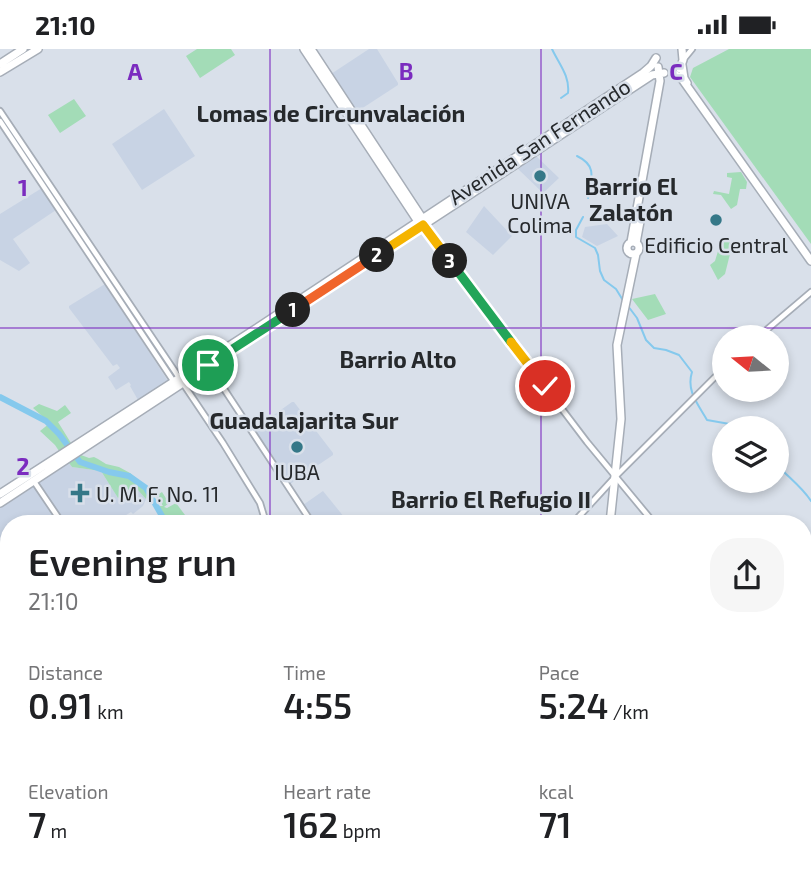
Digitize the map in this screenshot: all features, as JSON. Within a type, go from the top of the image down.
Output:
[{"type":"main road","points":[[0,64],[23,49]]},
{"type":"main road","points":[[0,72],[38,49]]},
{"type":"main road","points":[[304,49],[422,222]]},
{"type":"main road","points":[[311,49],[422,222]]},
{"type":"main road","points":[[663,67],[677,72],[681,56]]},
{"type":"main road","points":[[681,56],[684,78],[811,253]]},
{"type":"main road","points":[[611,515],[621,419],[617,345],[630,262],[633,254],[640,250],[634,243],[663,67]]},
{"type":"main road","points":[[634,243],[664,82],[663,67]]},
{"type":"main road","points":[[663,67],[682,79],[811,261]]},
{"type":"main road","name":"Avenida San Fernando","points":[[600,106],[648,69],[663,67]]},
{"type":"main road","name":"Avenida San Fernando","points":[[32,478],[663,67]]},
{"type":"main road","points":[[0,494],[32,478]]},
{"type":"main road","points":[[0,503],[32,478]]},
{"type":"street","points":[[681,56],[692,49]]},
{"type":"street","points":[[0,111],[178,381]]},
{"type":"street","points":[[0,121],[223,443],[260,503],[264,515]]},
{"type":"street","points":[[422,222],[572,423],[648,515]]},
{"type":"street","points":[[772,325],[811,292]]},
{"type":"street","points":[[207,363],[307,515]]},
{"type":"street","points":[[580,515],[712,380]]},
{"type":"street","points":[[32,478],[57,515]]},
{"type":"shaded area","points":[[369,49],[377,49],[398,85],[358,111],[331,74]]},
{"type":"shaded area","points":[[164,109],[195,156],[142,190],[112,144]]},
{"type":"shaded area","name":"UNIVA Colima","points":[[536,156],[559,178],[543,193],[517,168]]},
{"type":"shaded area","points":[[42,188],[56,210],[13,239],[30,263],[19,271],[0,260],[0,214]]},
{"type":"shaded area","points":[[484,206],[512,236],[493,255],[466,232]]},
{"type":"shaded area","points":[[607,224],[618,236],[597,246],[582,237],[585,227]]},
{"type":"shaded area","points":[[105,284],[168,381],[138,400],[129,382],[116,390],[108,377],[120,368],[117,364],[113,366],[69,308]]},
{"type":"shaded area","name":"IUBA","points":[[292,402],[333,455],[290,484],[254,429]]},
{"type":"shaded area","name":"U. M. F. No. 11","points":[[67,461],[72,467],[101,471],[118,498],[136,488],[146,499],[143,506],[133,514],[59,515],[36,482]]},
{"type":"shaded area","points":[[34,485],[54,515],[0,515],[0,508]]},
{"type":"shaded area","points":[[323,491],[342,515],[310,515],[303,505]]},
{"type":"green space","points":[[197,49],[231,49],[235,55],[200,78],[186,56]]},
{"type":"green space","points":[[729,49],[811,49],[811,244],[690,77],[693,68]]},
{"type":"green space","points":[[74,99],[86,116],[60,133],[48,115]]},
{"type":"green space","points":[[741,172],[747,182],[746,189],[740,189],[737,205],[731,209],[721,195],[713,194],[714,191],[729,194],[732,178],[727,177],[727,173]]},
{"type":"green space","points":[[725,236],[734,248],[731,250],[725,274],[718,280],[710,265],[715,261]]},
{"type":"green space","points":[[655,294],[666,314],[648,320],[632,299]]},
{"type":"green space","points":[[39,404],[57,411],[65,405],[71,413],[58,422],[71,443],[59,451],[40,431],[50,423],[33,408]]},
{"type":"green space","points":[[81,455],[94,457],[130,473],[149,489],[146,499],[136,488],[118,498],[101,471],[72,467],[69,463]]},
{"type":"green space","points":[[162,492],[169,503],[164,507],[176,503],[185,515],[159,515],[160,506],[163,506],[156,496]]},
{"type":"waterway","points":[[552,49],[567,81],[568,93],[561,98]]},
{"type":"waterway","points":[[577,156],[588,164],[592,174],[588,198]]},
{"type":"waterway","points":[[583,217],[576,230],[576,237],[595,248],[604,280],[616,289],[624,302]]},
{"type":"waterway","points":[[628,306],[637,318],[646,340],[654,348],[679,355],[692,372],[692,391],[707,420],[712,421]]},
{"type":"waterway","points":[[0,397],[46,421],[80,462],[129,476],[146,488],[161,515]]},
{"type":"waterway","points":[[789,477],[811,501]]},
{"type":"place","name":"UNIVA Colima","points":[[540,176]]},
{"type":"place","name":"Edificio Central","points":[[716,220]]},
{"type":"place","name":"IUBA","points":[[297,447]]},
{"type":"place","name":"U. M. F. No. 11","points":[[80,493]]},
{"type":"district","name":"Lomas de Circunvalación","points":[[331,113]]},
{"type":"district","name":"Barrio El Zalatón","points":[[631,199]]},
{"type":"district","name":"Barrio Alto","points":[[398,359]]},
{"type":"district","name":"Guadalajarita Sur","points":[[304,420]]},
{"type":"district","name":"Barrio El Refugio II","points":[[491,499]]},
{"type":"route","points":[[208,365],[423,225],[545,386]]}]
